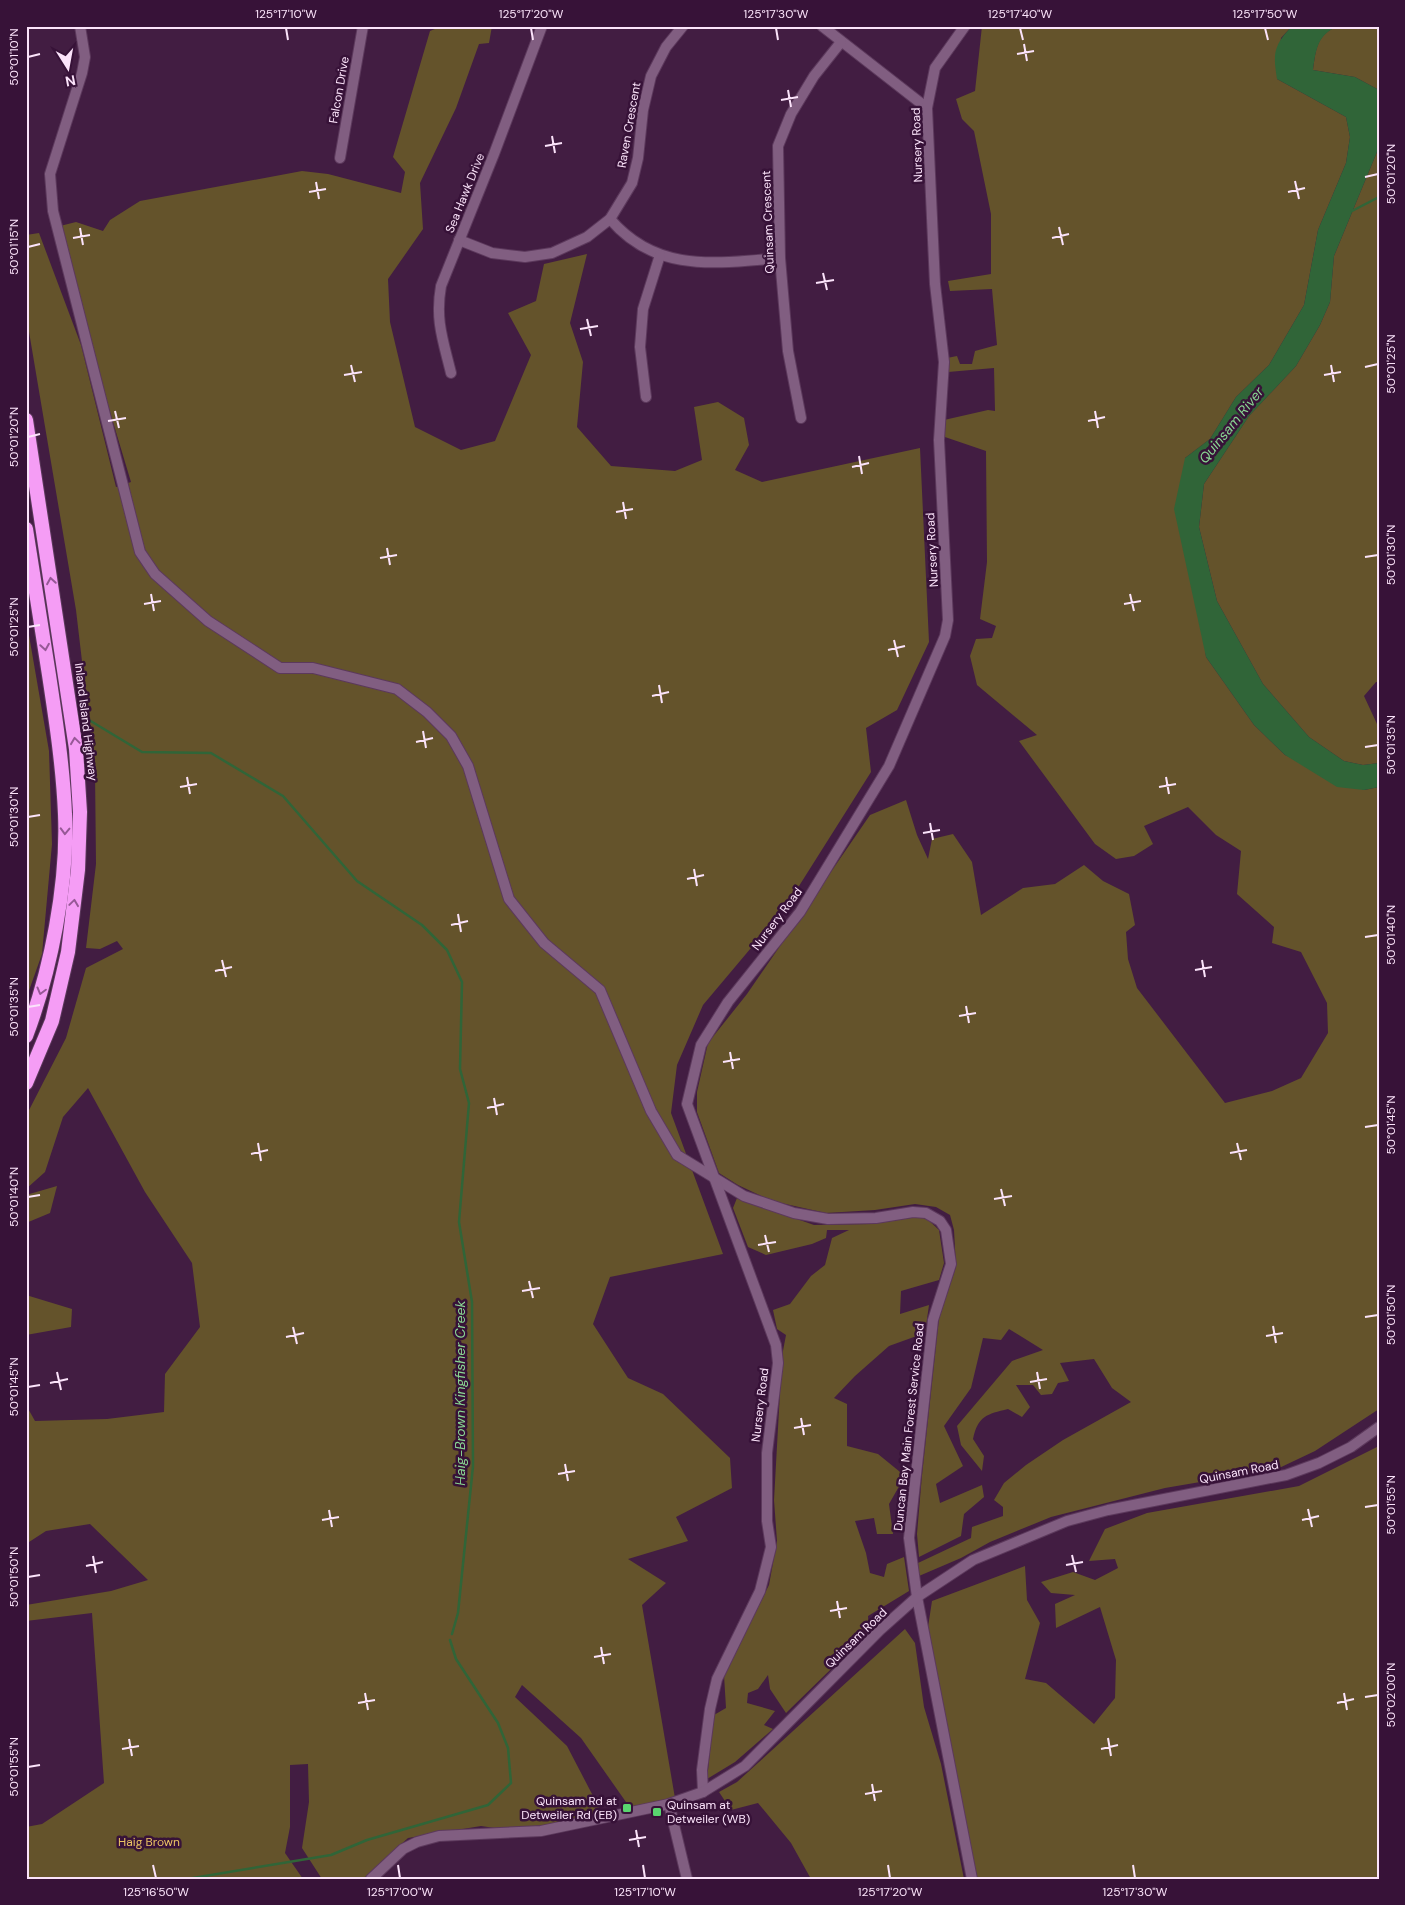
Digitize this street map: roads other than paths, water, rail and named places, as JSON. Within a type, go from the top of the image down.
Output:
[{"type":"highway","name":"Inland Island Highway","points":[[26,420],[76,749],[80,812],[78,870],[68,952],[52,1020],[26,1083]]},
{"type":"highway","points":[[26,529],[61,752],[65,816],[63,869],[52,948],[35,1012],[26,1036]]},
{"type":"street","name":"Duncan Bay Main Forest Service Road","points":[[80,26],[85,57],[82,73],[50,174],[53,211],[140,552],[155,574],[208,621],[280,668],[313,668],[397,689],[427,712],[451,736],[468,766],[509,899],[544,943],[600,990],[651,1111],[677,1155],[744,1196],[794,1213],[838,1218],[876,1218],[913,1212],[926,1213],[940,1221],[946,1230],[951,1264],[933,1320],[909,1538],[917,1597],[972,1879]]},
{"type":"street","name":"Falcon Drive","points":[[340,158],[363,26]]},
{"type":"street","name":"Sea Hawk Drive","points":[[451,373],[438,324],[438,304],[441,286],[494,154],[542,26]]},
{"type":"street","name":"Raven Crescent","points":[[459,240],[492,254],[524,257],[552,253],[587,237],[610,219],[632,183],[638,158],[643,110],[651,76],[666,47],[683,26]]},
{"type":"street","points":[[822,26],[927,108]]},
{"type":"street","name":"Nursery Road","points":[[703,1792],[702,1770],[710,1709],[717,1679],[760,1591],[771,1547],[767,1520],[768,1453],[778,1363],[776,1345],[687,1104],[701,1045],[728,1002],[800,912],[889,766],[945,636],[948,620],[938,440],[944,362],[935,284],[927,108],[935,68],[965,26]]},
{"type":"street","name":"Quinsam Crescent","points":[[801,418],[788,351],[780,258],[778,146],[791,114],[814,76],[841,42]]},
{"type":"street","points":[[610,219],[634,240],[660,255],[691,262],[711,264],[780,258]]},
{"type":"street","points":[[646,397],[640,348],[643,309],[660,255]]},
{"type":"street","name":"Quinsam Road","points":[[370,1879],[403,1849],[439,1836],[541,1831],[669,1804],[703,1792],[746,1766],[880,1630],[917,1597],[973,1560],[1067,1521],[1108,1510],[1286,1475],[1319,1463],[1351,1446],[1379,1427]]},
{"type":"street","points":[[669,1804],[686,1879]]},
{"type":"water","name":"Quinsam River","points":[[1292,26],[1339,26],[1326,33],[1322,38],[1317,49],[1313,70],[1355,77],[1379,90],[1379,147],[1334,256],[1330,302],[1320,325],[1296,366],[1249,416],[1204,484],[1199,527],[1217,601],[1263,684],[1309,737],[1344,761],[1363,765],[1379,763],[1379,787],[1364,790],[1337,787],[1285,755],[1254,725],[1206,657],[1174,509],[1185,458],[1210,439],[1236,397],[1269,365],[1304,305],[1318,230],[1346,163],[1350,137],[1346,117],[1277,79],[1276,51],[1281,39]]},
{"type":"waterway","points":[[1352,211],[1379,197]]},
{"type":"waterway","name":"Haig-Brown Kingfisher Creek","points":[[58,687],[62,698]]},
{"type":"waterway","name":"Haig-Brown Kingfisher Creek","points":[[79,714],[142,752],[211,753],[283,796],[357,881],[422,925],[447,950],[462,982],[460,1069],[469,1103],[459,1222],[472,1302],[473,1466],[458,1613],[452,1634]]},
{"type":"waterway","name":"Haig-Brown Kingfisher Creek","points":[[187,1879],[331,1855],[367,1840],[488,1805],[511,1783],[508,1748],[498,1723],[456,1659],[450,1640]]},
{"type":"place","name":"Quinsam Rd at Detweiler Rd (EB)","points":[[627,1808]]},
{"type":"place","name":"Quinsam at Detweiler (WB)","points":[[657,1812]]},
{"type":"park label","name":"Haig Brown","points":[[149,1842]]}]
